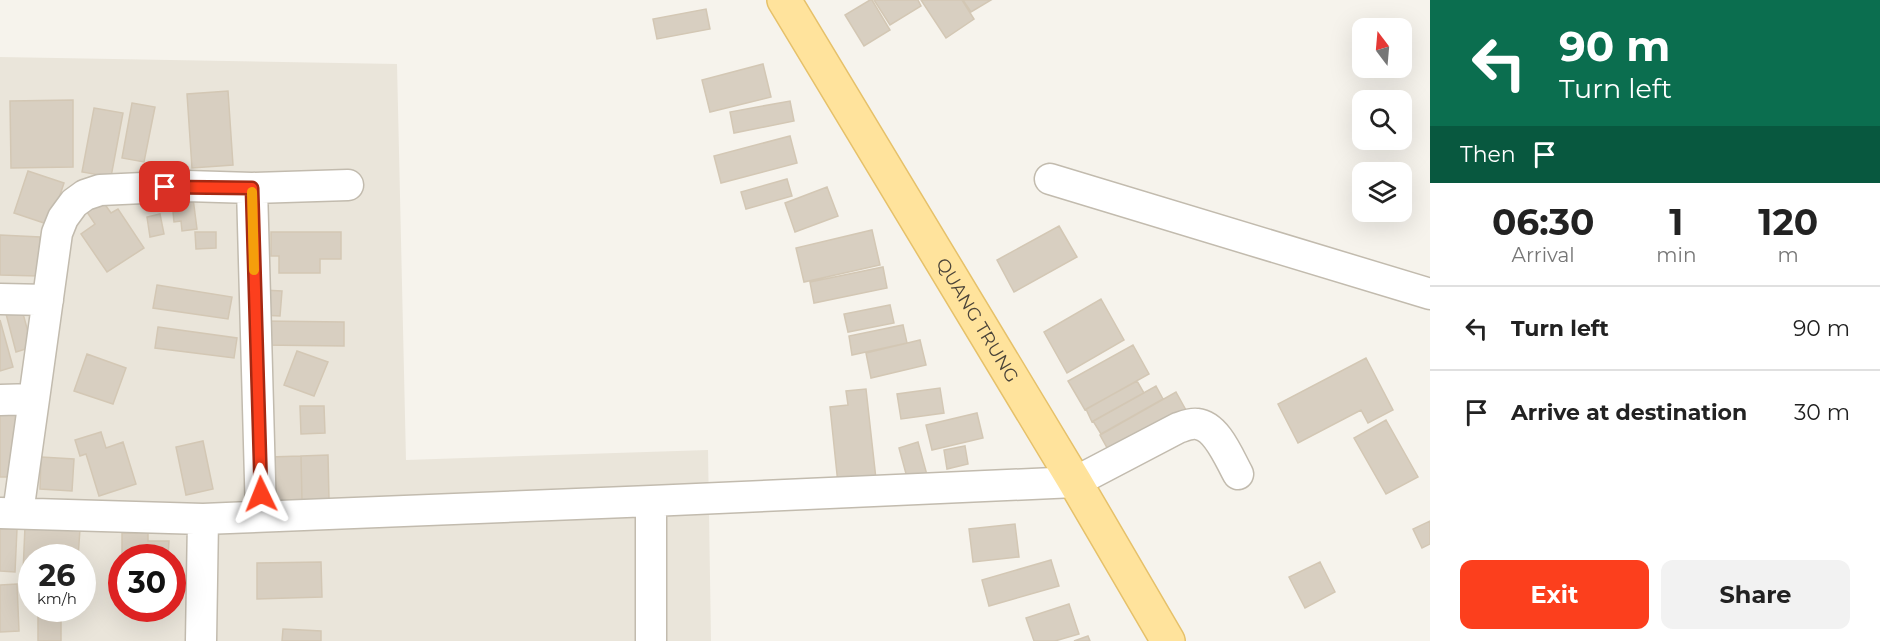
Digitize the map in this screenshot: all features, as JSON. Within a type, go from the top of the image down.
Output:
[{"type":"main road","name":"QUANG TRUNG","points":[[784,0],[1075,482],[1168,641]]},
{"type":"street","points":[[1050,179],[1430,294]]},
{"type":"street","points":[[348,185],[252,188],[187,186],[99,190],[85,195],[74,203],[57,233],[34,399],[9,513],[202,519],[1075,482],[1178,428],[1195,423],[1207,426],[1214,432],[1238,474]]},
{"type":"street","points":[[252,188],[261,516]]},
{"type":"street","points":[[0,299],[48,300]]},
{"type":"street","points":[[0,400],[34,399]]},
{"type":"street","points":[[651,501],[651,641]]},
{"type":"street","points":[[201,641],[202,519]]},
{"type":"shaded area","points":[[0,57],[397,64],[406,460],[708,450],[711,641],[0,641]]},
{"type":"building","points":[[870,0],[890,30],[864,46],[845,15]]},
{"type":"building","points":[[874,0],[918,0],[921,6],[890,25]]},
{"type":"building","points":[[921,0],[962,0],[974,19],[946,38]]},
{"type":"building","points":[[963,0],[991,0],[971,12]]},
{"type":"building","points":[[706,9],[710,29],[657,39],[653,19]]},
{"type":"building","points":[[763,64],[771,97],[710,112],[702,80]]},
{"type":"building","points":[[228,91],[233,165],[192,168],[187,94]]},
{"type":"building","points":[[73,100],[73,167],[11,168],[10,101]]},
{"type":"building","points":[[790,101],[794,121],[734,133],[730,112]]},
{"type":"building","points":[[132,103],[155,107],[144,162],[122,158]]},
{"type":"building","points":[[94,108],[123,113],[111,177],[82,172]]},
{"type":"building","points":[[790,136],[797,163],[721,183],[714,156]]},
{"type":"building","points":[[28,171],[64,183],[50,225],[14,213]]},
{"type":"building","points":[[787,179],[792,196],[746,209],[741,192]]},
{"type":"building","points":[[827,187],[838,216],[795,232],[785,203]]},
{"type":"building","points":[[99,196],[111,213],[118,209],[144,248],[107,272],[81,234],[95,224],[83,206]]},
{"type":"building","points":[[193,198],[197,229],[182,231],[181,221],[174,222],[173,212],[181,211],[180,200]]},
{"type":"building","points":[[160,214],[164,234],[150,237],[147,217]]},
{"type":"building","points":[[1059,226],[1077,257],[1014,292],[997,260]]},
{"type":"building","points":[[872,230],[880,265],[804,282],[796,248]]},
{"type":"building","points":[[195,232],[216,232],[216,248],[196,249]]},
{"type":"building","points":[[271,232],[341,232],[341,259],[320,259],[320,273],[279,273],[279,256],[271,256]]},
{"type":"building","points":[[0,235],[40,237],[38,276],[0,275]]},
{"type":"building","points":[[883,267],[887,288],[814,303],[810,282]]},
{"type":"building","points":[[157,285],[232,297],[228,319],[153,308]]},
{"type":"building","points":[[262,290],[282,291],[280,316],[261,315]]},
{"type":"building","points":[[1101,299],[1124,340],[1067,373],[1044,332]]},
{"type":"building","points":[[890,305],[894,323],[848,332],[844,314]]},
{"type":"building","points":[[21,306],[32,347],[16,352],[5,310]]},
{"type":"building","points":[[0,320],[13,367],[0,371]]},
{"type":"building","points":[[263,321],[344,322],[344,346],[262,345]]},
{"type":"building","points":[[903,325],[907,343],[852,355],[849,336]]},
{"type":"building","points":[[158,327],[237,338],[234,358],[155,348]]},
{"type":"building","points":[[920,340],[926,365],[871,378],[866,353]]},
{"type":"building","points":[[1133,345],[1149,374],[1085,410],[1068,381]]},
{"type":"building","points":[[297,351],[328,362],[314,396],[284,385]]},
{"type":"building","points":[[87,354],[126,368],[113,404],[74,391]]},
{"type":"building","points":[[1366,358],[1393,410],[1368,423],[1361,410],[1298,443],[1278,404]]},
{"type":"building","points":[[1137,381],[1144,393],[1092,422],[1086,409]]},
{"type":"building","points":[[1156,386],[1163,399],[1101,434],[1093,421]]},
{"type":"building","points":[[940,388],[944,413],[901,419],[897,394]]},
{"type":"building","points":[[866,389],[876,479],[838,484],[830,407],[848,405],[846,391]]},
{"type":"building","points":[[1176,392],[1187,412],[1111,455],[1100,435]]},
{"type":"building","points":[[300,406],[324,406],[325,433],[301,434]]},
{"type":"building","points":[[0,412],[17,413],[14,477],[0,477]]},
{"type":"building","points":[[977,413],[983,438],[932,450],[926,425]]},
{"type":"building","points":[[1386,420],[1418,477],[1386,494],[1354,438]]},
{"type":"building","points":[[101,432],[106,448],[123,442],[136,484],[99,496],[86,454],[80,456],[75,440]]},
{"type":"building","points":[[203,441],[213,489],[186,495],[176,447]]},
{"type":"building","points":[[918,442],[927,475],[908,481],[899,448]]},
{"type":"building","points":[[965,446],[968,464],[947,469],[944,450]]},
{"type":"building","points":[[328,455],[329,500],[302,501],[301,456]]},
{"type":"building","points":[[301,456],[302,501],[270,502],[269,457]]},
{"type":"building","points":[[41,457],[74,459],[72,491],[40,489]]},
{"type":"building","points":[[1430,521],[1430,544],[1422,548],[1413,529]]},
{"type":"building","points":[[1015,524],[1019,557],[973,562],[969,529]]},
{"type":"building","points":[[25,526],[80,529],[79,544],[24,544]]},
{"type":"building","points":[[0,529],[17,529],[15,572],[0,571]]},
{"type":"building","points":[[122,533],[148,533],[148,541],[169,541],[169,544],[122,544]]},
{"type":"building","points":[[1051,560],[1059,586],[989,606],[982,580]]},
{"type":"building","points":[[321,562],[322,597],[257,599],[257,563]]},
{"type":"building","points":[[1320,562],[1335,592],[1305,608],[1289,577]]},
{"type":"building","points":[[17,584],[19,631],[0,632],[0,585]]},
{"type":"building","points":[[1069,604],[1079,634],[1055,641],[1034,641],[1026,618]]},
{"type":"building","points":[[38,622],[61,622],[61,641],[38,641]]},
{"type":"building","points":[[283,629],[321,631],[321,641],[282,641]]},
{"type":"building","points":[[1088,636],[1090,641],[1074,641]]},
{"type":"slow traffic","points":[[252,192],[254,270]]},
{"type":"route","points":[[165,187],[252,188],[261,494]]}]
